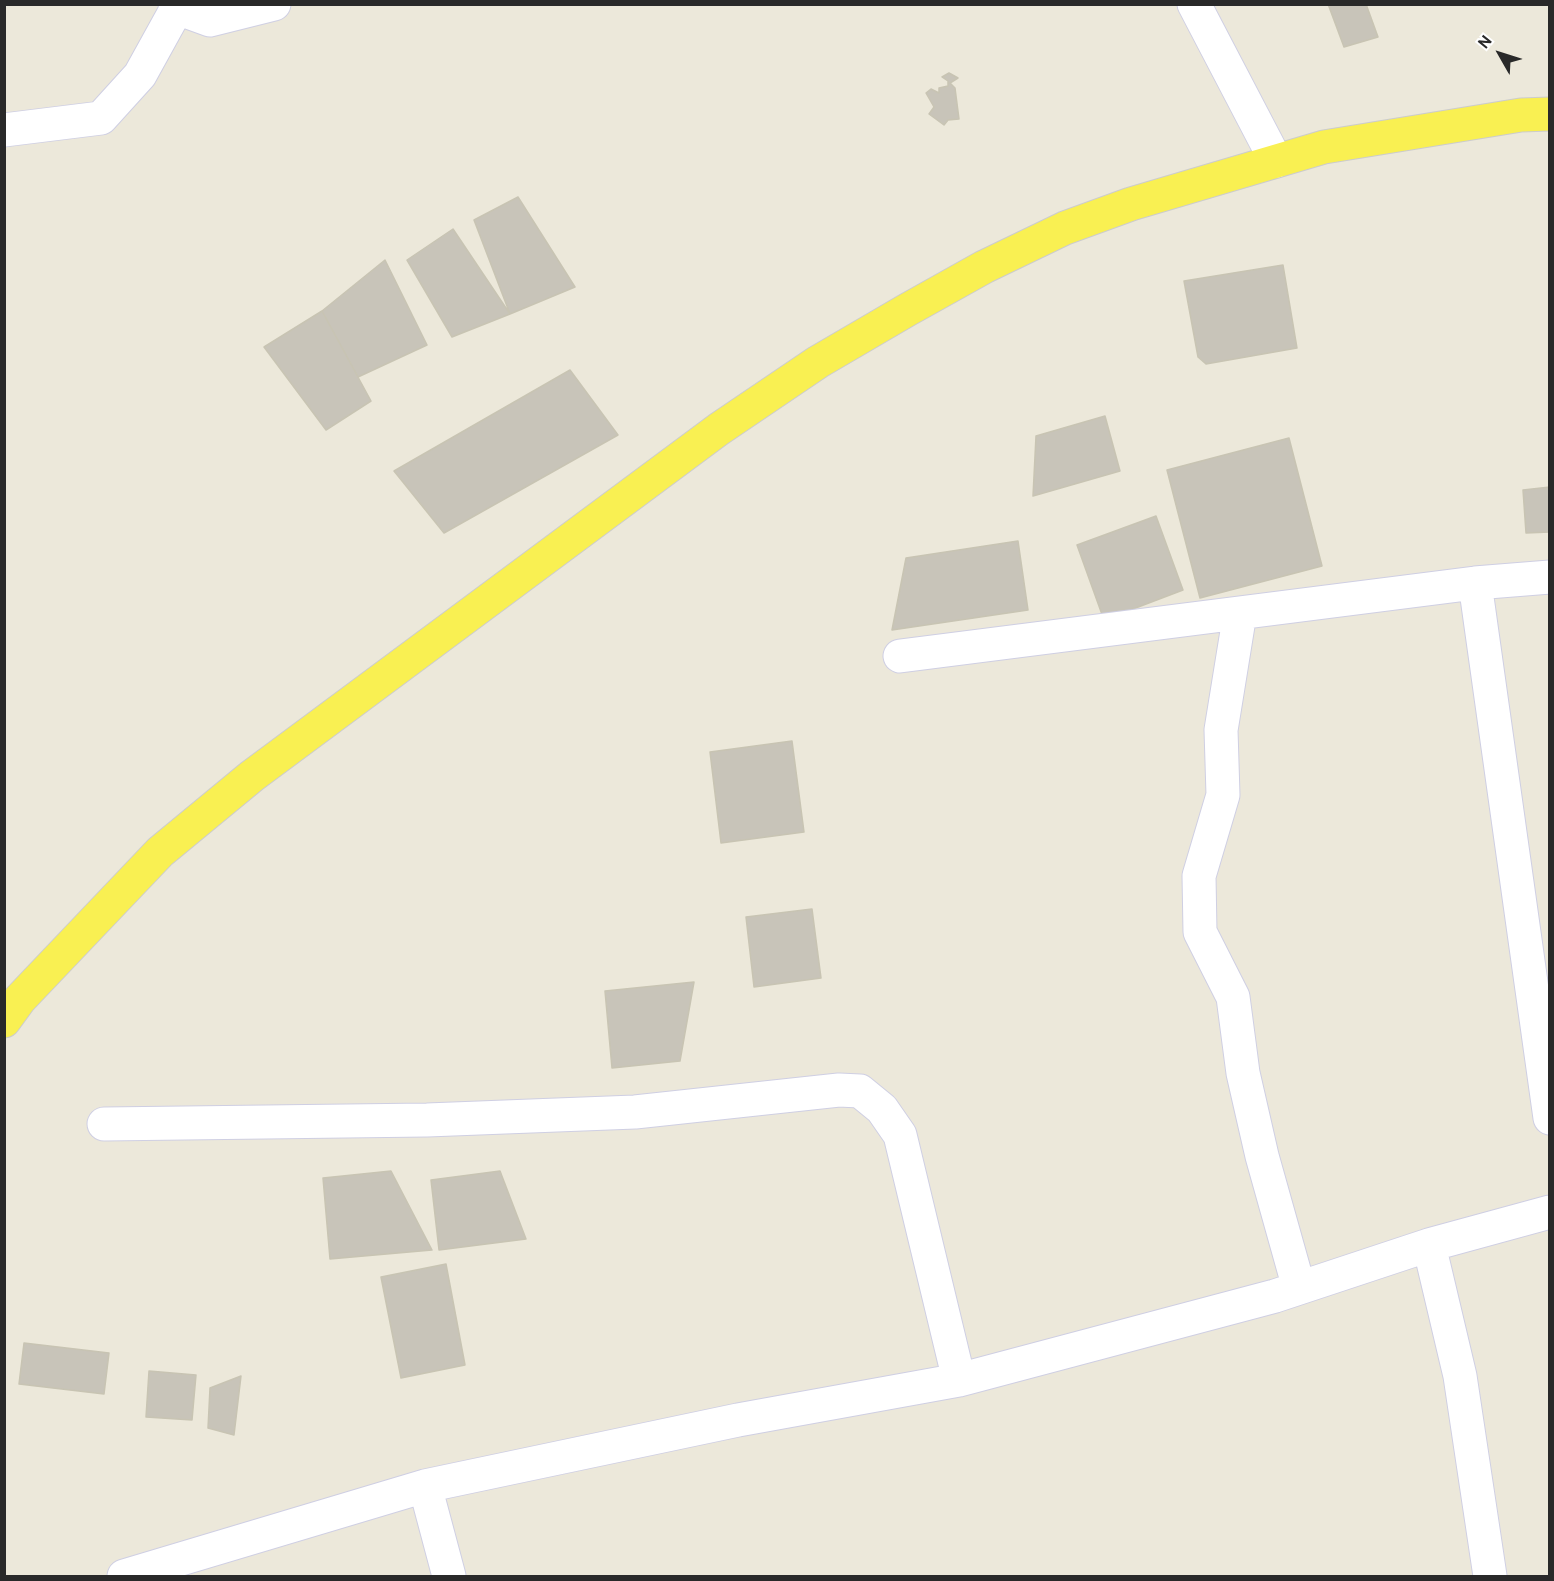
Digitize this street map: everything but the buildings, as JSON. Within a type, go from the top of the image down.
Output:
[{"type":"main road","points":[[4,1021],[20,999],[160,852],[261,770],[719,429],[818,362],[984,267],[1065,228],[1131,204],[1324,147],[1385,135],[1521,115],[1550,114]]},
{"type":"street","points":[[4,130],[101,118],[140,75],[176,6],[210,20],[274,4]]},
{"type":"street","points":[[1194,4],[1276,160]]},
{"type":"street","points":[[900,656],[1475,584],[1550,577]]},
{"type":"street","points":[[1475,584],[1550,1118]]},
{"type":"street","points":[[1240,613],[1221,730],[1223,795],[1199,876],[1200,933],[1233,997],[1243,1073],[1262,1156],[1299,1288]]},
{"type":"street","points":[[104,1124],[427,1120],[635,1112],[839,1090],[860,1091],[882,1108],[900,1135],[959,1380]]},
{"type":"street","points":[[124,1576],[424,1486],[738,1420],[959,1380],[1299,1288],[1429,1245],[1550,1212]]},
{"type":"street","points":[[1429,1245],[1460,1376],[1490,1576]]},
{"type":"street","points":[[424,1486],[449,1576]]}]
